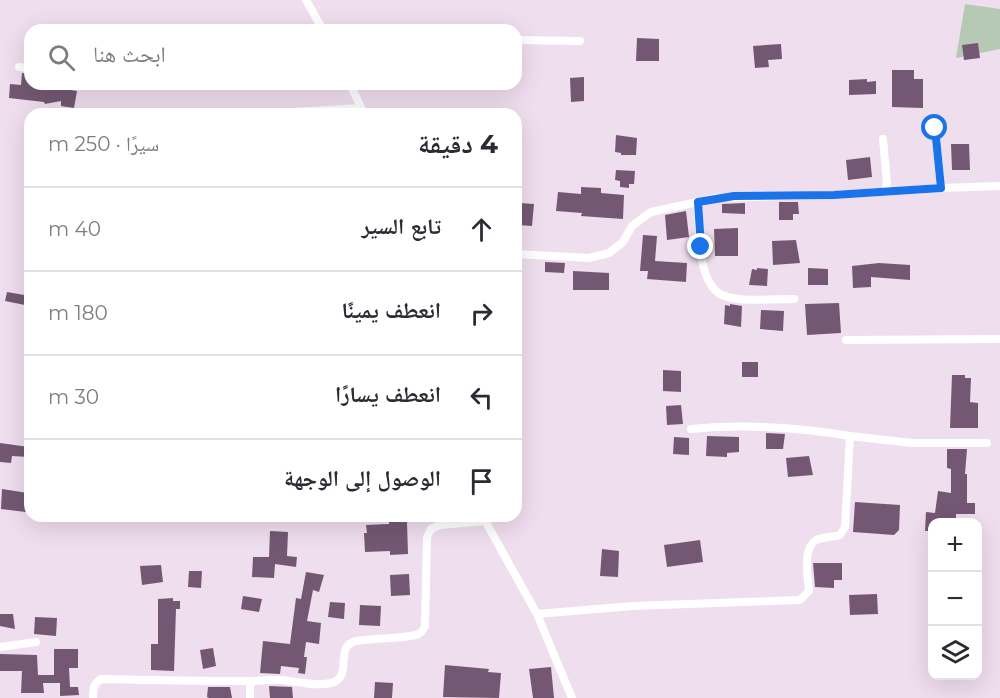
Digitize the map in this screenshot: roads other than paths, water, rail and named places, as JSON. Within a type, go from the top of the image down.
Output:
[{"type":"street","points":[[306,0],[320,24]]},
{"type":"street","points":[[522,40],[580,40]]},
{"type":"street","points":[[19,67],[24,67]]},
{"type":"street","points":[[356,90],[362,108]]},
{"type":"street","points":[[935,128],[941,188]]},
{"type":"street","points":[[883,140],[887,183],[885,190]]},
{"type":"street","points":[[522,254],[590,258],[609,253],[623,242],[632,226],[651,212],[734,196],[834,195],[885,190],[1000,186]]},
{"type":"street","points":[[698,202],[702,268],[709,282],[720,294],[737,299],[794,299]]},
{"type":"street","points":[[846,340],[1000,339]]},
{"type":"street","points":[[691,429],[717,426],[793,427],[912,443],[987,443]]},
{"type":"street","points":[[537,614],[633,606],[800,600],[808,591],[810,548],[816,540],[840,535],[845,527],[850,436]]},
{"type":"street","points":[[93,698],[96,682],[101,679],[279,680],[332,683],[342,675],[344,651],[347,645],[354,641],[413,636],[421,633],[425,626],[427,537],[431,529],[459,522]]},
{"type":"street","points":[[486,522],[537,614],[572,698]]},
{"type":"street","points":[[0,647],[36,642]]},
{"type":"street","points":[[250,681],[250,698]]}]
